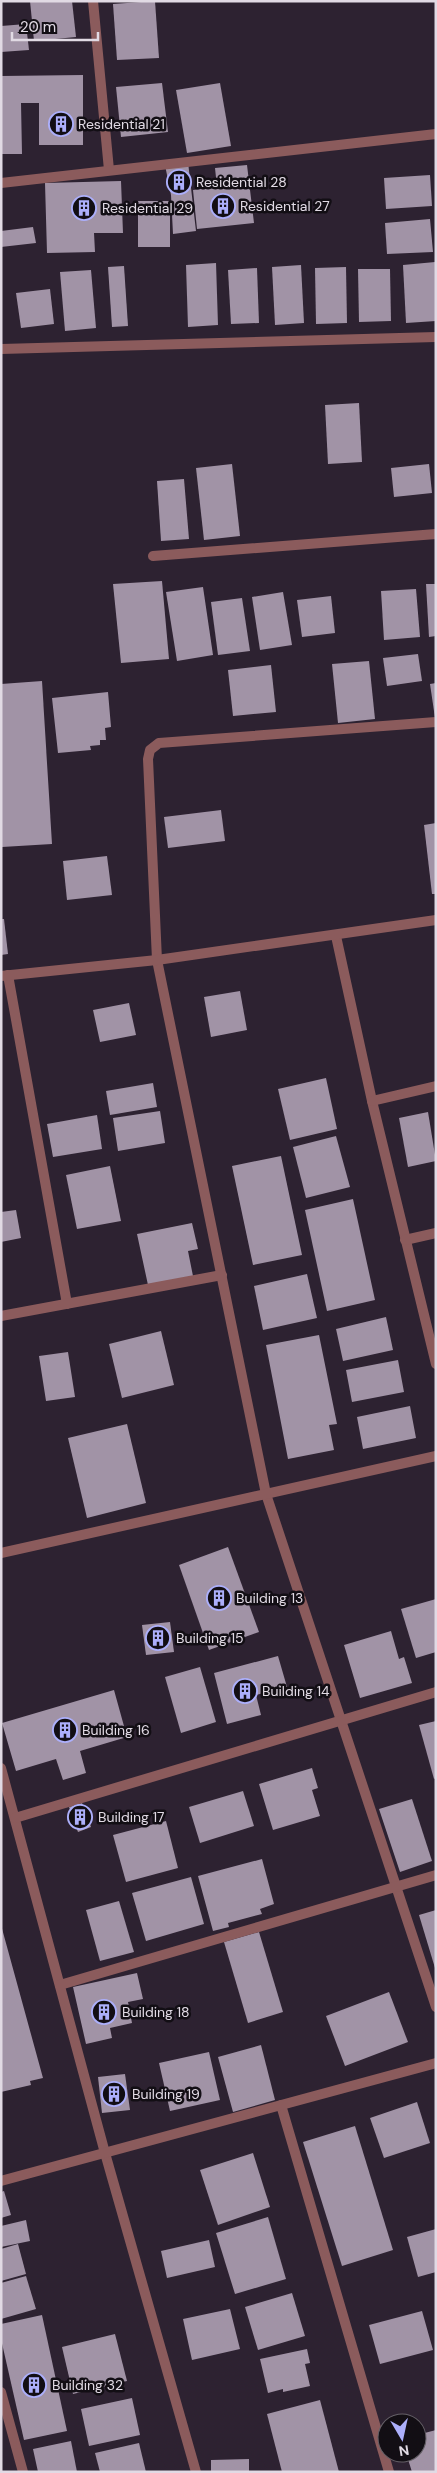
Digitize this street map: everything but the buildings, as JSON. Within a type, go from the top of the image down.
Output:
[{"type":"street","points":[[93,1],[110,170]]},
{"type":"street","points":[[1,183],[436,134]]},
{"type":"street","points":[[1,349],[436,337]]},
{"type":"street","points":[[153,556],[436,534]]},
{"type":"street","points":[[436,722],[158,743],[150,750],[148,759],[158,960],[266,1494],[436,2007]]},
{"type":"street","points":[[67,1304],[4,976],[158,960],[336,936],[436,920]]},
{"type":"street","points":[[336,936],[372,1100],[436,1364]]},
{"type":"street","points":[[372,1100],[436,1086]]},
{"type":"street","points":[[405,1240],[436,1233]]},
{"type":"street","points":[[1,1316],[222,1275]]},
{"type":"street","points":[[1,1553],[436,1456]]},
{"type":"street","points":[[15,1818],[436,1692]]},
{"type":"street","points":[[1,1768],[105,2153],[196,2472]]},
{"type":"street","points":[[60,1985],[436,1875]]},
{"type":"street","points":[[1,2181],[436,2063]]},
{"type":"street","points":[[281,2105],[389,2472]]},
{"type":"street","points":[[1,2392],[23,2472]]},
{"type":"place","name":"Residential 21","points":[[61,124]]},
{"type":"place","name":"Residential 28","points":[[179,182]]},
{"type":"place","name":"Residential 27","points":[[223,206]]},
{"type":"place","name":"Residential 29","points":[[84,208]]},
{"type":"place","name":"Building 13","points":[[219,1598]]},
{"type":"place","name":"Building 15","points":[[158,1638]]},
{"type":"place","name":"Building 14","points":[[245,1691]]},
{"type":"place","name":"Building 16","points":[[65,1730]]},
{"type":"place","name":"Building 17","points":[[80,1817]]},
{"type":"place","name":"Building 18","points":[[104,2012]]},
{"type":"place","name":"Building 19","points":[[114,2094]]},
{"type":"place","name":"Building 32","points":[[34,2385]]}]
